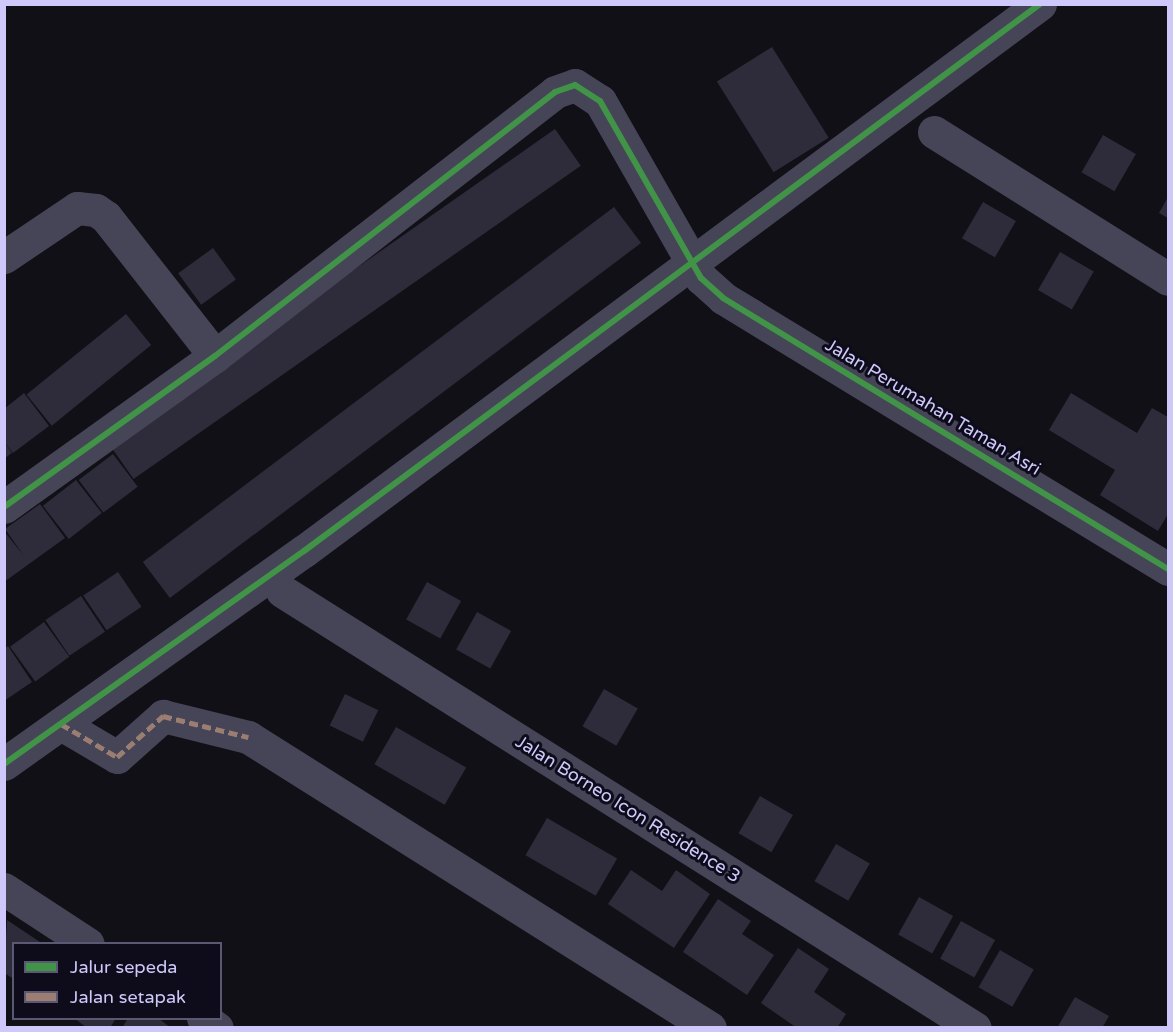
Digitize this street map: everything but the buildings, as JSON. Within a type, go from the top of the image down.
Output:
[{"type":"street","points":[[4,764],[304,551],[691,261],[1040,4]]},
{"type":"street","name":"Jalan Perumahan Taman Asri","points":[[215,356],[555,92],[575,85],[600,101],[701,278],[723,297],[1168,569]]},
{"type":"street","points":[[934,132],[1168,279]]},
{"type":"street","points":[[4,257],[77,208],[96,210],[106,217],[215,356],[4,507]]},
{"type":"street","name":"Jalan Borneo Icon Residence 3","points":[[282,591],[975,1028]]},
{"type":"street","points":[[61,724],[117,757],[164,716],[248,737],[710,1028]]},
{"type":"street","points":[[4,889],[85,942]]},
{"type":"marked path","points":[[61,724],[117,757],[163,716],[248,737]]},
{"type":"cycle path","points":[[4,764],[304,551],[1040,4]]},
{"type":"cycle path","points":[[4,507],[215,356],[555,92],[575,85],[600,101],[701,278],[723,298],[1168,569]]}]
